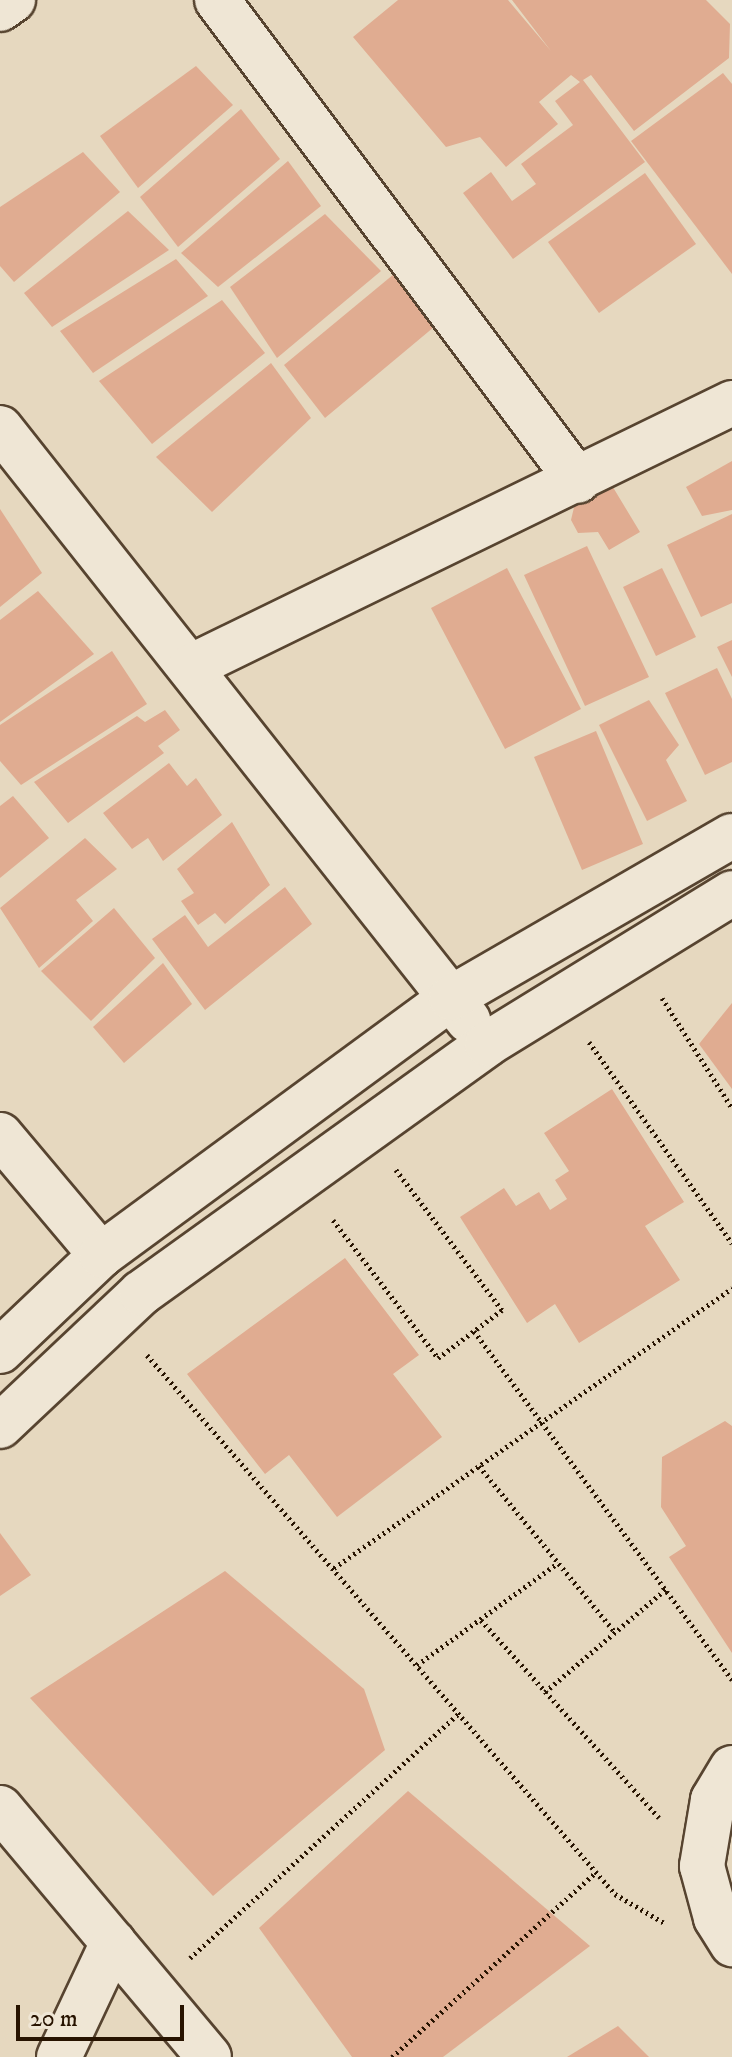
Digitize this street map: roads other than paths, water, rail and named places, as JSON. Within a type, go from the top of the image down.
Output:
[{"type":"street","points":[[0,9],[13,0]]},
{"type":"street","points":[[217,0],[578,481]]},
{"type":"street","points":[[190,667],[578,481],[732,403]]},
{"type":"street","points":[[0,428],[487,1044]]},
{"type":"street","points":[[0,1351],[101,1255],[451,998],[732,836]]},
{"type":"street","points":[[0,1426],[114,1319],[301,1177],[487,1044],[732,893]]},
{"type":"street","points":[[0,1135],[101,1255]]},
{"type":"street","points":[[724,1931],[702,1866],[713,1800],[732,1768]]},
{"type":"street","points":[[0,1808],[209,2057]]},
{"type":"street","points":[[59,2057],[113,1942]]}]
